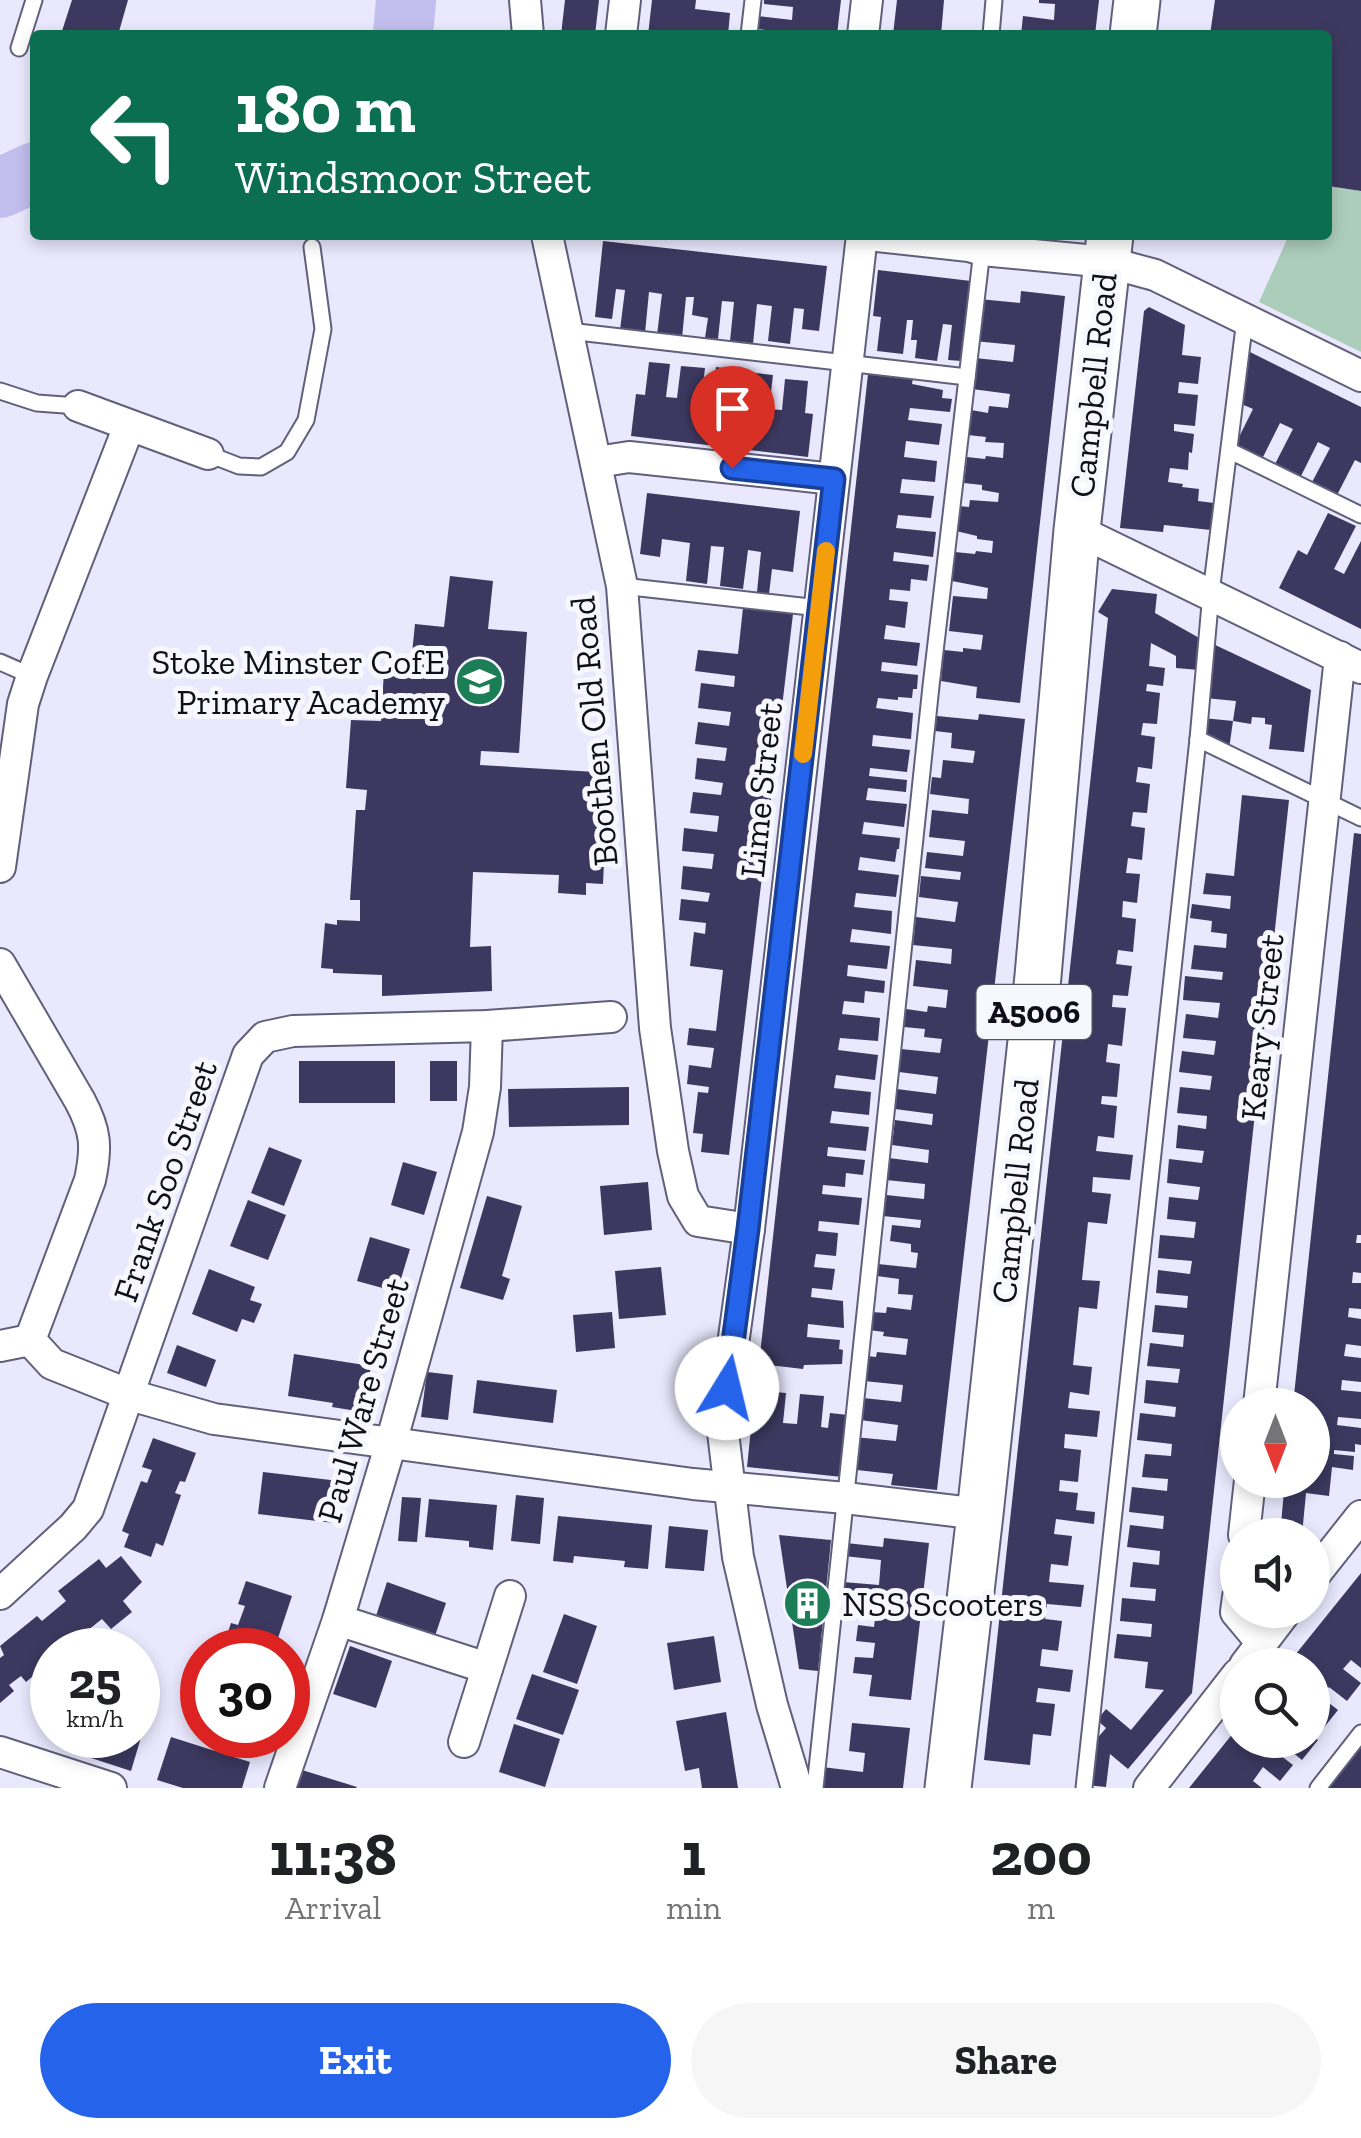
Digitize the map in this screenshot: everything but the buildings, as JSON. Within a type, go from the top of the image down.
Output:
[{"type":"main road","points":[[1135,30],[1138,0]]},
{"type":"main road","name":"Campbell Road","points":[[948,1788],[1038,976],[1077,530],[1109,248]]},
{"type":"street","points":[[525,0],[528,30]]},
{"type":"street","points":[[621,30],[624,0]]},
{"type":"street","points":[[864,30],[867,0]]},
{"type":"street","name":"Boothen Old Road","points":[[549,240],[622,586],[656,1028],[683,1196],[698,1221],[748,1229]]},
{"type":"street","name":"Lime Street","points":[[729,1488],[722,1424],[864,240]]},
{"type":"street","points":[[925,240],[1109,248],[1155,275],[1361,376]]},
{"type":"street","points":[[78,406],[208,454]]},
{"type":"street","points":[[0,867],[4,813],[23,704],[128,426]]},
{"type":"street","points":[[597,462],[630,457],[834,479]]},
{"type":"street","points":[[1077,530],[1351,663]]},
{"type":"street","name":"Keary Street","points":[[1260,1388],[1325,801],[1351,663]]},
{"type":"street","points":[[0,964],[90,1119],[95,1137],[90,1180],[15,1343],[52,1364],[130,1395],[214,1419],[729,1488],[980,1514]]},
{"type":"street","name":"Frank Soo Street","points":[[0,1594],[88,1509],[248,1055],[265,1037],[293,1031],[487,1026],[611,1017]]},
{"type":"street","name":"Paul Ware Street","points":[[280,1788],[338,1620],[478,1132],[485,1087],[487,1026]]},
{"type":"street","points":[[729,1488],[738,1557],[772,1704],[797,1788]]},
{"type":"street","points":[[1330,1555],[1361,1516]]},
{"type":"street","points":[[464,1742],[510,1596]]},
{"type":"street","points":[[338,1620],[487,1668]]},
{"type":"street","points":[[1258,1648],[1274,1628]]},
{"type":"street","points":[[1149,1788],[1220,1697]]},
{"type":"street","points":[[0,1752],[111,1788]]},
{"type":"lane","points":[[19,48],[34,0]]},
{"type":"lane","points":[[750,30],[753,0]]},
{"type":"lane","points":[[991,30],[994,0]]},
{"type":"lane","points":[[815,1788],[967,377],[973,244]]},
{"type":"lane","points":[[208,454],[239,466],[261,467],[287,452],[306,420],[323,329],[312,247]]},
{"type":"lane","points":[[1084,1788],[1198,739],[1210,593],[1245,319]]},
{"type":"lane","points":[[569,331],[967,377]]},
{"type":"lane","points":[[0,391],[37,403],[78,406]]},
{"type":"lane","points":[[1230,451],[1361,515]]},
{"type":"lane","points":[[622,586],[819,608]]},
{"type":"lane","points":[[0,662],[32,676]]},
{"type":"lane","points":[[1198,739],[1361,818]]},
{"type":"lane","points":[[1318,1788],[1361,1734]]},
{"type":"green space","points":[[1332,187],[1361,191],[1361,352],[1259,302],[1287,240],[1332,240]]},
{"type":"waterway","points":[[403,30],[406,0]]},
{"type":"waterway","points":[[0,188],[30,174]]},
{"type":"slow traffic","points":[[803,754],[826,551]]},
{"type":"place","name":"Stoke Minster CofE Primary Academy","points":[[480,682]]},
{"type":"place","name":"NSS Scooters","points":[[807,1604]]},
{"type":"route","points":[[727,1388],[834,479],[732,468]]}]
